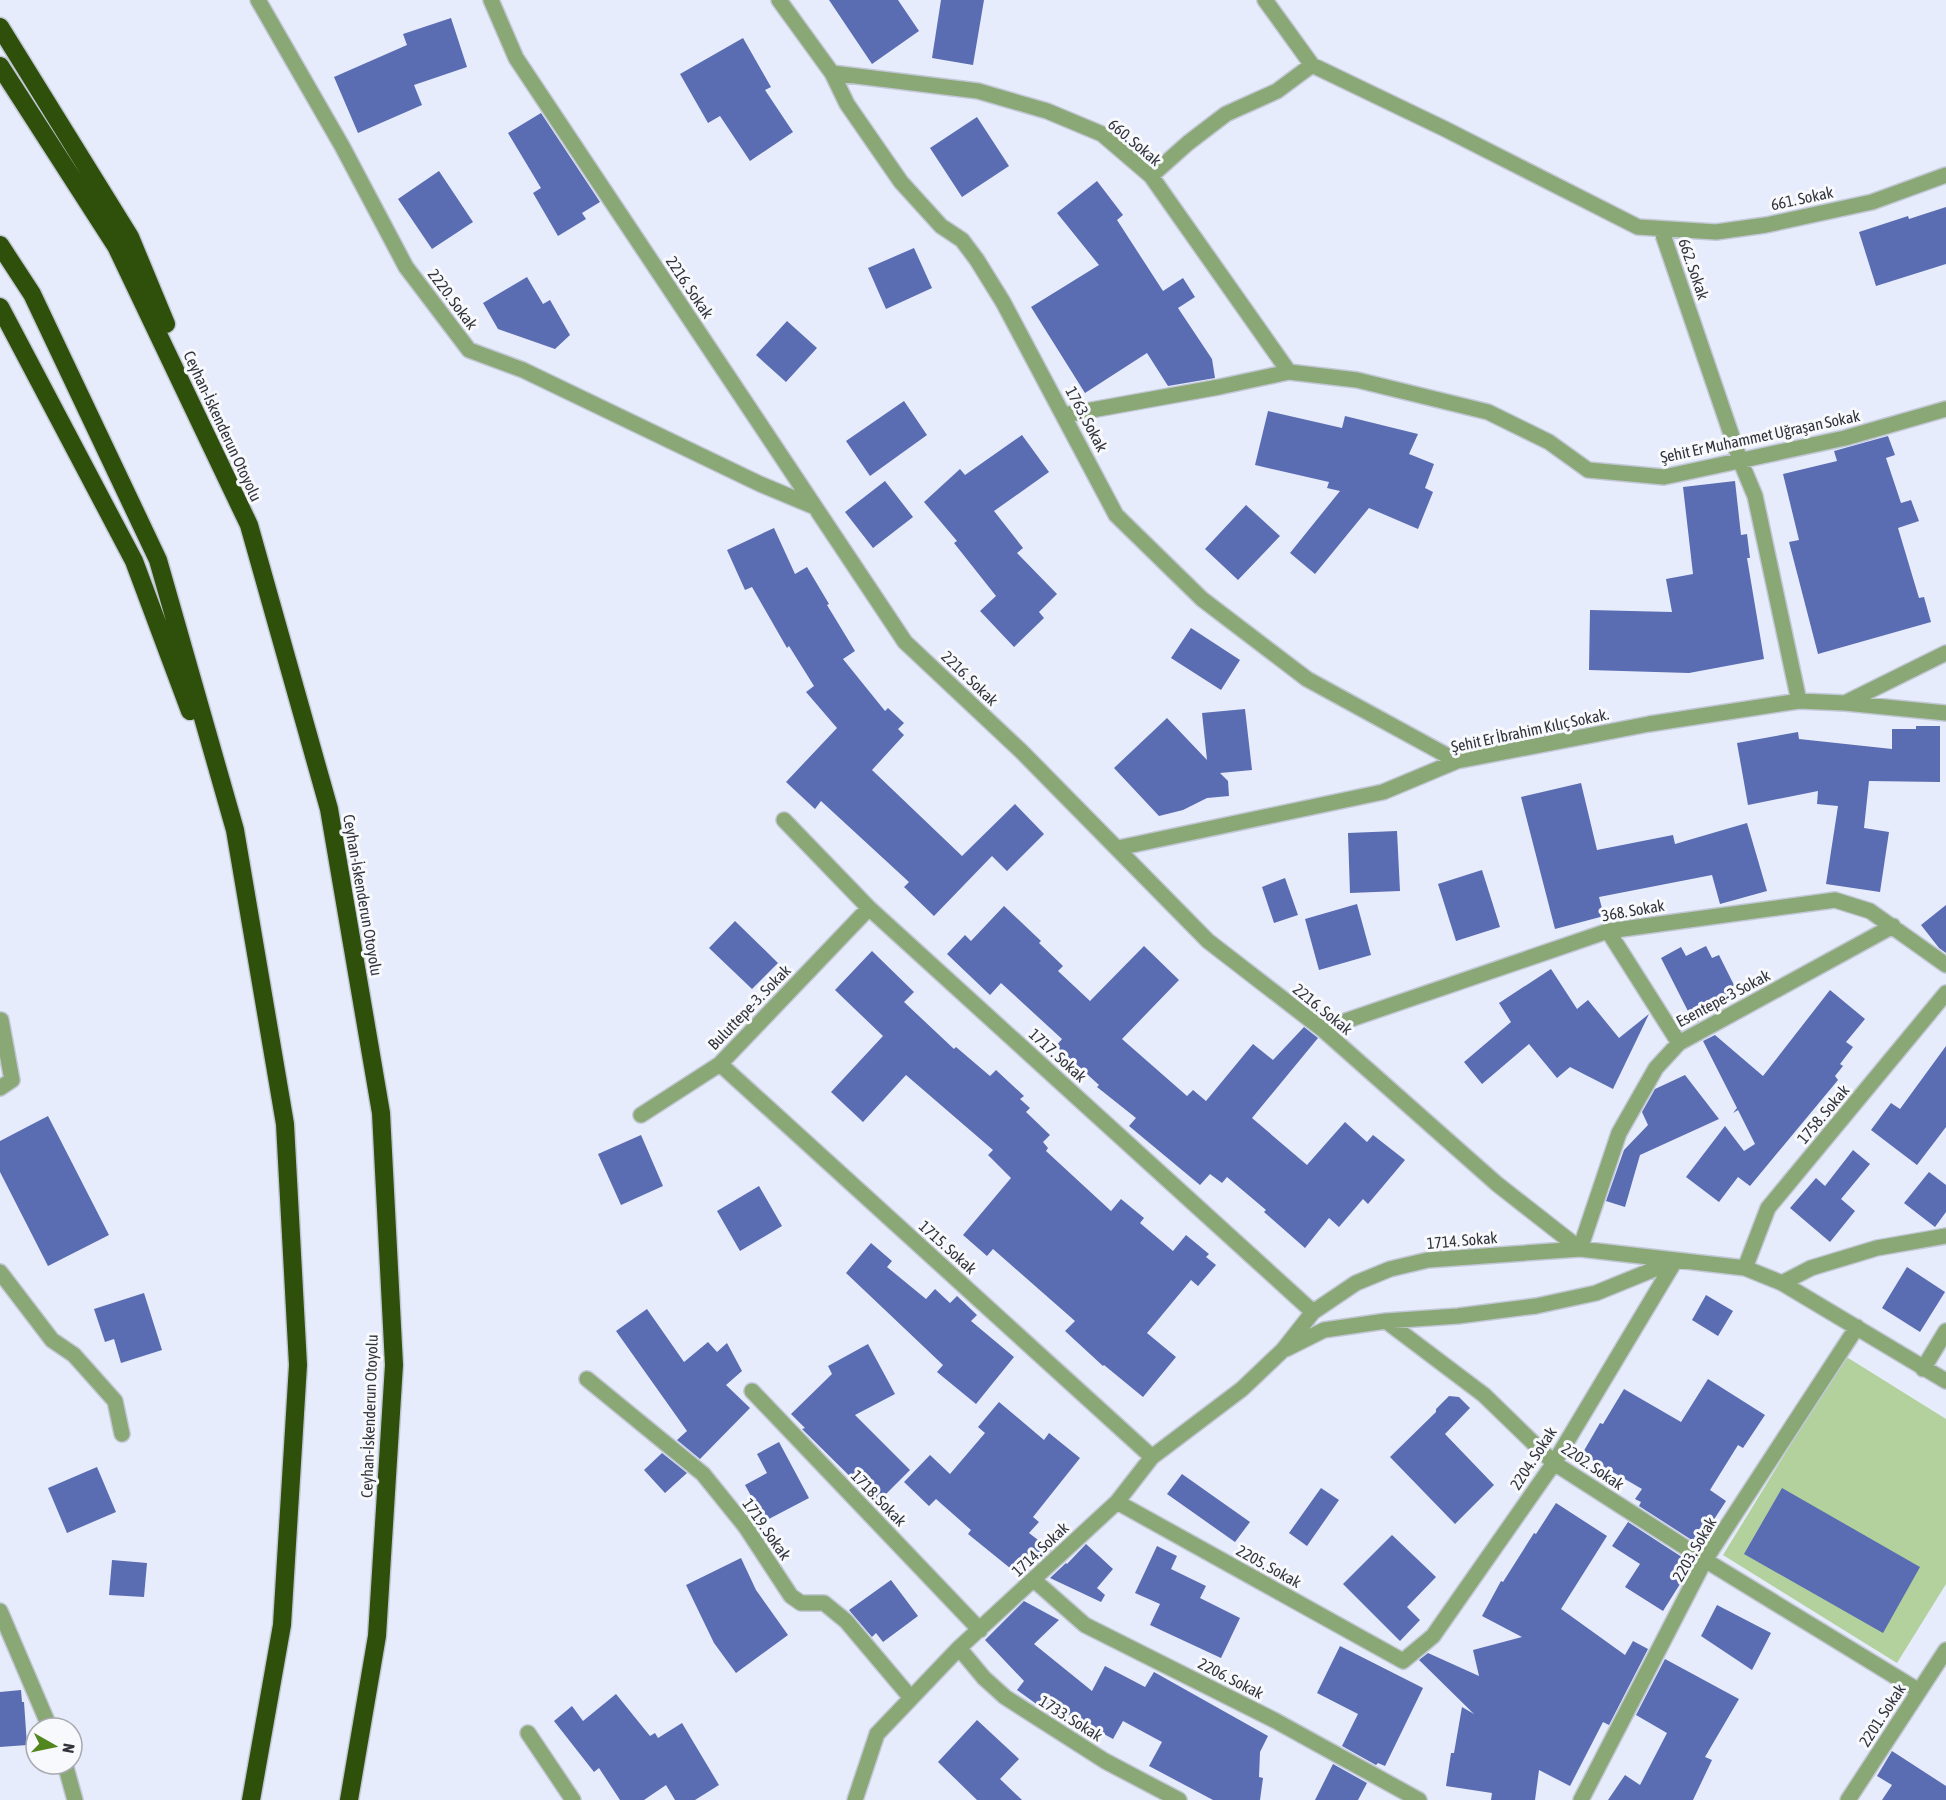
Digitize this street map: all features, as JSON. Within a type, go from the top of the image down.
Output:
[{"type":"highway","points":[[0,27],[130,237],[249,525]]},
{"type":"highway","name":"Ceyhan-İskenderun Otoyolu","points":[[0,66],[116,246],[249,525],[329,809],[381,1113],[394,1365],[377,1636],[349,1800]]},
{"type":"highway","points":[[0,245],[32,294],[158,560],[235,830],[285,1124],[298,1365],[282,1625],[251,1800]]},
{"type":"highway","points":[[0,307],[134,561],[235,830]]},
{"type":"street","name":"2220. Sokak","points":[[258,0],[342,146],[406,267],[469,350],[523,370],[760,484],[815,507]]},
{"type":"street","name":"2216. Sokak","points":[[491,0],[516,58],[905,642],[1021,751],[1208,941],[1322,1029],[1497,1184],[1580,1249]]},
{"type":"street","name":"1763. Sokak","points":[[779,0],[832,73],[847,104],[901,182],[941,226],[962,240],[977,260],[1003,302],[1116,515],[1202,599],[1307,679],[1457,761]]},
{"type":"street","name":"662. Sokak","points":[[1265,0],[1312,64],[1638,227],[1661,229],[1740,460],[1755,495],[1799,700]]},
{"type":"street","points":[[1150,176],[1226,114],[1277,91],[1312,64]]},
{"type":"street","name":"660. Sokak","points":[[832,73],[978,91],[1047,111],[1102,134],[1150,176],[1288,372]]},
{"type":"street","name":"661. Sokak","points":[[1661,229],[1716,232],[1766,225],[1872,202],[1946,175]]},
{"type":"street","name":"Şehit Er Muhammet Uğraşan Sokak","points":[[1064,415],[1288,372],[1357,380],[1488,412],[1549,442],[1588,470],[1664,477],[1887,428],[1946,409]]},
{"type":"street","points":[[1845,703],[1946,653]]},
{"type":"street","name":"Şehit Er İbrahim Kılıç Sokak.","points":[[1118,848],[1383,792],[1457,761],[1649,724],[1799,700],[1946,713]]},
{"type":"street","name":"1717. Sokak","points":[[784,820],[869,908],[1313,1312]]},
{"type":"street","name":"368. Sokak","points":[[1322,1029],[1608,931],[1835,900],[1870,911],[1946,965]]},
{"type":"street","name":"Buluttepe-3. Sokak","points":[[641,1115],[720,1064],[869,908]]},
{"type":"street","name":"Esentepe-3 Sokak","points":[[1580,1249],[1619,1133],[1656,1068],[1678,1043],[1893,926]]},
{"type":"street","points":[[1608,931],[1678,1043]]},
{"type":"street","name":"1758. Sokak","points":[[1744,1268],[1768,1208],[1946,993]]},
{"type":"street","points":[[0,1088],[12,1080],[1,1020]]},
{"type":"street","name":"1715. Sokak","points":[[720,1064],[1152,1457]]},
{"type":"street","points":[[1782,1283],[1811,1268],[1877,1248],[1946,1236]]},
{"type":"street","name":"1714. Sokak","points":[[855,1800],[877,1734],[959,1648],[1117,1502],[1152,1457],[1242,1389],[1283,1350],[1313,1312],[1356,1283],[1390,1269],[1428,1260],[1580,1249],[1744,1268],[1782,1283],[1946,1381]]},
{"type":"street","name":"1714. Sokak","points":[[1283,1350],[1324,1330],[1386,1321],[1458,1316],[1536,1306],[1596,1293],[1675,1261]]},
{"type":"street","name":"2204. Sokak","points":[[1403,1661],[1433,1636],[1554,1463],[1675,1261]]},
{"type":"street","points":[[0,1272],[52,1340],[74,1355],[115,1401],[122,1434]]},
{"type":"street","name":"2202. Sokak","points":[[1386,1321],[1484,1395],[1554,1463],[1705,1560],[1919,1691]]},
{"type":"street","name":"2203. Sokak","points":[[1581,1800],[1705,1560],[1857,1327]]},
{"type":"street","points":[[1923,1369],[1946,1331]]},
{"type":"street","name":"1719. Sokak","points":[[586,1379],[703,1474],[745,1526],[791,1596],[801,1603],[824,1603],[846,1621],[911,1698]]},
{"type":"street","name":"1718. Sokak","points":[[752,1391],[980,1630]]},
{"type":"street","name":"2205. Sokak","points":[[1117,1502],[1403,1661]]},
{"type":"street","name":"2206. Sokak","points":[[1034,1580],[1085,1625],[1274,1720],[1419,1800]]},
{"type":"street","points":[[0,1611],[45,1716]]},
{"type":"street","name":"1733. Sokak","points":[[959,1648],[984,1678],[1005,1697],[1104,1761],[1179,1800]]},
{"type":"street","name":"2201. Sokak","points":[[1848,1800],[1946,1650]]},
{"type":"street","points":[[528,1733],[573,1800]]},
{"type":"street","points":[[68,1776],[75,1800]]},
{"type":"green space","points":[[1845,1356],[1946,1419],[1946,1584],[1897,1663],[1723,1555]]},
{"type":"building","points":[[829,0],[898,0],[919,31],[872,64]]},
{"type":"building","points":[[941,0],[984,0],[973,65],[932,58]]},
{"type":"building","points":[[451,18],[467,67],[414,85],[422,105],[358,133],[334,77],[407,45],[403,34]]},
{"type":"building","points":[[743,38],[771,87],[765,90],[793,132],[750,161],[720,116],[708,123],[680,74]]},
{"type":"building","points":[[541,113],[600,202],[582,213],[586,219],[558,236],[533,193],[541,188],[508,133]]},
{"type":"building","points":[[977,117],[1009,166],[962,197],[930,148]]},
{"type":"building","points":[[439,171],[473,222],[432,249],[398,199]]},
{"type":"building","points":[[1097,181],[1123,215],[1117,220],[1163,291],[1183,278],[1195,297],[1178,308],[1212,359],[1215,378],[1168,386],[1147,353],[1085,393],[1031,307],[1099,265],[1057,213]]},
{"type":"building","points":[[1946,207],[1946,264],[1876,286],[1859,232],[1908,216],[1909,219]]},
{"type":"building","points":[[914,248],[932,288],[886,309],[868,268]]},
{"type":"building","points":[[527,277],[543,304],[550,300],[570,335],[555,349],[498,329],[483,303]]},
{"type":"building","points":[[787,321],[817,348],[786,382],[756,355]]},
{"type":"building","points":[[904,401],[927,435],[870,476],[846,441]]},
{"type":"building","points":[[1268,411],[1342,428],[1345,416],[1418,434],[1409,454],[1434,464],[1425,488],[1433,492],[1418,529],[1369,508],[1315,574],[1290,553],[1340,491],[1327,488],[1329,482],[1255,465]]},
{"type":"building","points":[[1022,435],[1049,472],[994,511],[1023,548],[1017,553],[1057,594],[1039,612],[1044,618],[1014,647],[980,611],[996,596],[954,543],[957,541],[924,502],[960,469],[965,475]]},
{"type":"building","points":[[1888,436],[1895,455],[1886,458],[1901,503],[1911,500],[1919,521],[1898,528],[1919,598],[1924,597],[1931,622],[1818,654],[1789,542],[1799,540],[1783,474],[1837,461],[1834,451]]},
{"type":"building","points":[[885,481],[913,517],[873,548],[845,512]]},
{"type":"building","points":[[1735,481],[1741,535],[1747,534],[1750,558],[1747,558],[1764,659],[1689,673],[1589,670],[1590,610],[1672,612],[1666,579],[1693,574],[1683,487]]},
{"type":"building","points":[[1246,505],[1280,536],[1238,580],[1205,549]]},
{"type":"building","points":[[774,528],[795,574],[807,567],[855,651],[843,659],[885,711],[888,708],[904,723],[898,729],[904,735],[872,770],[962,856],[1015,804],[1044,834],[1007,871],[992,856],[934,916],[904,887],[909,882],[821,801],[815,809],[786,782],[837,728],[806,692],[814,686],[789,646],[787,648],[752,587],[745,590],[727,550]]},
{"type":"building","points":[[1191,628],[1240,660],[1221,690],[1171,658]]},
{"type":"building","points":[[1245,709],[1252,770],[1220,773],[1228,781],[1229,796],[1207,798],[1183,810],[1159,816],[1114,768],[1167,718],[1207,760],[1202,713]]},
{"type":"building","points":[[1916,726],[1940,726],[1940,782],[1869,781],[1864,828],[1889,832],[1880,892],[1826,884],[1838,806],[1817,804],[1818,791],[1748,805],[1737,743],[1798,732],[1799,739],[1892,749],[1892,729],[1916,729]]},
{"type":"building","points":[[1581,783],[1597,850],[1673,835],[1675,844],[1747,823],[1767,891],[1720,904],[1712,875],[1599,897],[1604,916],[1555,929],[1521,797]]},
{"type":"building","points":[[1397,831],[1400,891],[1350,893],[1348,833]]},
{"type":"building","points":[[1482,870],[1500,927],[1456,941],[1438,884]]},
{"type":"building","points":[[1285,878],[1298,915],[1274,923],[1262,887]]},
{"type":"building","points":[[1357,904],[1371,955],[1319,970],[1305,919]]},
{"type":"building","points":[[1946,905],[1946,953],[1939,948],[1921,925]]},
{"type":"building","points":[[1004,906],[1041,941],[1039,943],[1063,966],[1058,971],[1090,1001],[1144,946],[1179,980],[1122,1039],[1187,1096],[1193,1090],[1206,1101],[1253,1044],[1273,1060],[1304,1027],[1318,1038],[1252,1118],[1307,1165],[1345,1122],[1367,1142],[1373,1135],[1405,1160],[1368,1204],[1363,1199],[1339,1227],[1329,1218],[1305,1248],[1264,1212],[1266,1210],[1227,1177],[1222,1183],[1210,1174],[1200,1185],[1129,1126],[1136,1118],[1097,1087],[1099,1085],[1056,1046],[1062,1039],[1001,983],[990,995],[947,954],[965,935],[971,941]]},
{"type":"building","points":[[735,921],[778,963],[752,989],[709,948]]},
{"type":"building","points":[[1706,946],[1712,958],[1719,955],[1735,987],[1728,990],[1733,999],[1696,1018],[1699,1021],[1694,1023],[1661,958],[1681,947],[1686,956]]},
{"type":"building","points":[[872,951],[914,992],[904,1002],[954,1049],[956,1047],[990,1076],[996,1070],[1024,1096],[1020,1099],[1030,1108],[1026,1112],[1050,1135],[1043,1142],[1048,1148],[1046,1151],[1111,1211],[1121,1199],[1144,1218],[1140,1223],[1173,1251],[1186,1235],[1209,1254],[1206,1257],[1216,1265],[1198,1286],[1191,1280],[1147,1333],[1176,1357],[1143,1397],[1103,1366],[1065,1331],[1075,1321],[993,1249],[987,1256],[963,1235],[1011,1178],[988,1155],[993,1150],[906,1075],[863,1122],[831,1092],[883,1036],[835,990]]},
{"type":"building","points":[[1551,969],[1577,1009],[1588,1000],[1619,1038],[1649,1014],[1613,1089],[1570,1067],[1557,1078],[1529,1044],[1482,1084],[1464,1062],[1511,1022],[1499,1003]]},
{"type":"building","points":[[1830,990],[1865,1019],[1846,1042],[1853,1047],[1840,1064],[1843,1066],[1835,1076],[1838,1080],[1750,1186],[1738,1177],[1719,1202],[1686,1177],[1725,1126],[1744,1151],[1755,1144],[1738,1110],[1733,1113],[1737,1108],[1703,1041],[1715,1035],[1763,1076]]},
{"type":"building","points":[[1946,1046],[1946,1127],[1917,1165],[1871,1130],[1891,1103],[1900,1109]]},
{"type":"building","points":[[1685,1075],[1719,1119],[1640,1155],[1625,1207],[1606,1201],[1624,1150],[1648,1125],[1642,1112],[1655,1089]]},
{"type":"building","points":[[48,1116],[109,1235],[48,1266],[0,1172],[0,1141]]},
{"type":"building","points":[[641,1135],[663,1186],[621,1205],[598,1154]]},
{"type":"building","points":[[1853,1150],[1870,1164],[1841,1199],[1855,1211],[1830,1242],[1790,1208],[1816,1178],[1825,1186]]},
{"type":"building","points":[[1929,1172],[1946,1185],[1946,1212],[1935,1227],[1904,1203]]},
{"type":"building","points":[[759,1186],[782,1226],[740,1251],[717,1211]]},
{"type":"building","points":[[871,1243],[892,1261],[887,1267],[926,1299],[935,1289],[950,1303],[957,1296],[977,1315],[971,1321],[1014,1357],[976,1404],[937,1372],[943,1365],[846,1273]]},
{"type":"building","points":[[1907,1267],[1945,1292],[1920,1332],[1882,1308]]},
{"type":"building","points":[[144,1293],[162,1350],[121,1363],[114,1339],[105,1342],[94,1309]]},
{"type":"building","points":[[1706,1295],[1733,1311],[1718,1336],[1692,1320]]},
{"type":"building","points":[[647,1309],[684,1362],[708,1342],[717,1352],[727,1343],[742,1371],[726,1385],[750,1408],[700,1459],[677,1440],[687,1431],[616,1331]]},
{"type":"building","points":[[868,1344],[895,1394],[855,1415],[910,1470],[877,1503],[802,1429],[805,1428],[791,1414],[832,1374],[828,1366]]},
{"type":"building","points":[[1708,1379],[1765,1415],[1743,1448],[1738,1445],[1710,1490],[1726,1501],[1698,1544],[1639,1506],[1641,1502],[1635,1499],[1642,1489],[1582,1454],[1624,1389],[1681,1422]]},
{"type":"building","points":[[1449,1396],[1459,1397],[1470,1408],[1445,1434],[1494,1485],[1455,1524],[1390,1457]]},
{"type":"building","points":[[999,1402],[1044,1440],[1049,1433],[1080,1458],[1033,1517],[1039,1522],[1029,1533],[1051,1550],[1021,1577],[968,1534],[971,1530],[936,1499],[929,1506],[904,1482],[930,1455],[950,1474],[985,1433],[978,1427]]},
{"type":"building","points":[[779,1442],[809,1498],[765,1521],[745,1485],[767,1473],[757,1454]]},
{"type":"building","points":[[662,1453],[687,1473],[665,1493],[644,1470]]},
{"type":"building","points":[[97,1467],[116,1512],[67,1533],[48,1488]]},
{"type":"building","points":[[1182,1474],[1250,1522],[1235,1542],[1167,1494]]},
{"type":"building","points":[[1321,1488],[1339,1500],[1307,1546],[1289,1533]]},
{"type":"building","points":[[1782,1488],[1920,1567],[1883,1633],[1744,1554]]},
{"type":"building","points":[[1556,1503],[1607,1536],[1561,1609],[1625,1655],[1633,1641],[1648,1649],[1609,1725],[1603,1722],[1570,1786],[1539,1770],[1535,1800],[1491,1800],[1492,1793],[1446,1786],[1462,1707],[1474,1714],[1419,1660],[1428,1653],[1479,1676],[1473,1650],[1522,1637],[1482,1616],[1501,1581],[1503,1582]]},
{"type":"building","points":[[1628,1522],[1688,1561],[1682,1569],[1687,1573],[1663,1611],[1625,1587],[1640,1564],[1612,1546]]},
{"type":"building","points":[[1392,1535],[1436,1577],[1407,1607],[1420,1620],[1400,1641],[1343,1584]]},
{"type":"building","points":[[1086,1544],[1113,1569],[1097,1588],[1105,1595],[1101,1602],[1050,1578]]},
{"type":"building","points":[[1157,1546],[1177,1556],[1171,1569],[1206,1586],[1200,1598],[1240,1618],[1221,1658],[1150,1625],[1160,1604],[1135,1593]]},
{"type":"building","points":[[741,1558],[756,1590],[788,1635],[736,1673],[714,1643],[686,1585]]},
{"type":"building","points":[[112,1560],[147,1563],[144,1597],[109,1595]]},
{"type":"building","points":[[891,1580],[918,1616],[883,1642],[876,1633],[872,1637],[849,1610]]},
{"type":"building","points":[[1024,1601],[1059,1620],[1034,1644],[1092,1691],[1105,1666],[1145,1687],[1154,1672],[1268,1736],[1260,1752],[1259,1777],[1263,1778],[1260,1800],[1213,1800],[1149,1766],[1162,1742],[1123,1721],[1113,1739],[1058,1709],[1053,1716],[1017,1690],[1024,1681],[985,1640]]},
{"type":"building","points":[[1717,1605],[1771,1633],[1752,1670],[1701,1636]]},
{"type":"building","points":[[1340,1646],[1423,1688],[1385,1766],[1378,1763],[1376,1765],[1342,1746],[1358,1714],[1317,1693]]},
{"type":"building","points":[[1665,1659],[1739,1699],[1705,1757],[1712,1760],[1693,1800],[1608,1800],[1625,1775],[1640,1785],[1667,1733],[1636,1715]]},
{"type":"building","points":[[21,1690],[25,1716],[24,1745],[0,1747],[0,1692]]},
{"type":"building","points":[[616,1694],[650,1736],[655,1733],[658,1738],[682,1723],[719,1785],[695,1800],[675,1800],[666,1785],[644,1800],[620,1800],[599,1768],[594,1772],[554,1721],[572,1706],[583,1721]]},
{"type":"building","points":[[977,1720],[1019,1759],[1000,1779],[1022,1800],[977,1800],[938,1762]]},
{"type":"building","points":[[1892,1751],[1946,1786],[1946,1800],[1882,1800],[1892,1785],[1877,1776]]},
{"type":"building","points":[[1333,1764],[1367,1783],[1358,1800],[1315,1800]]}]
